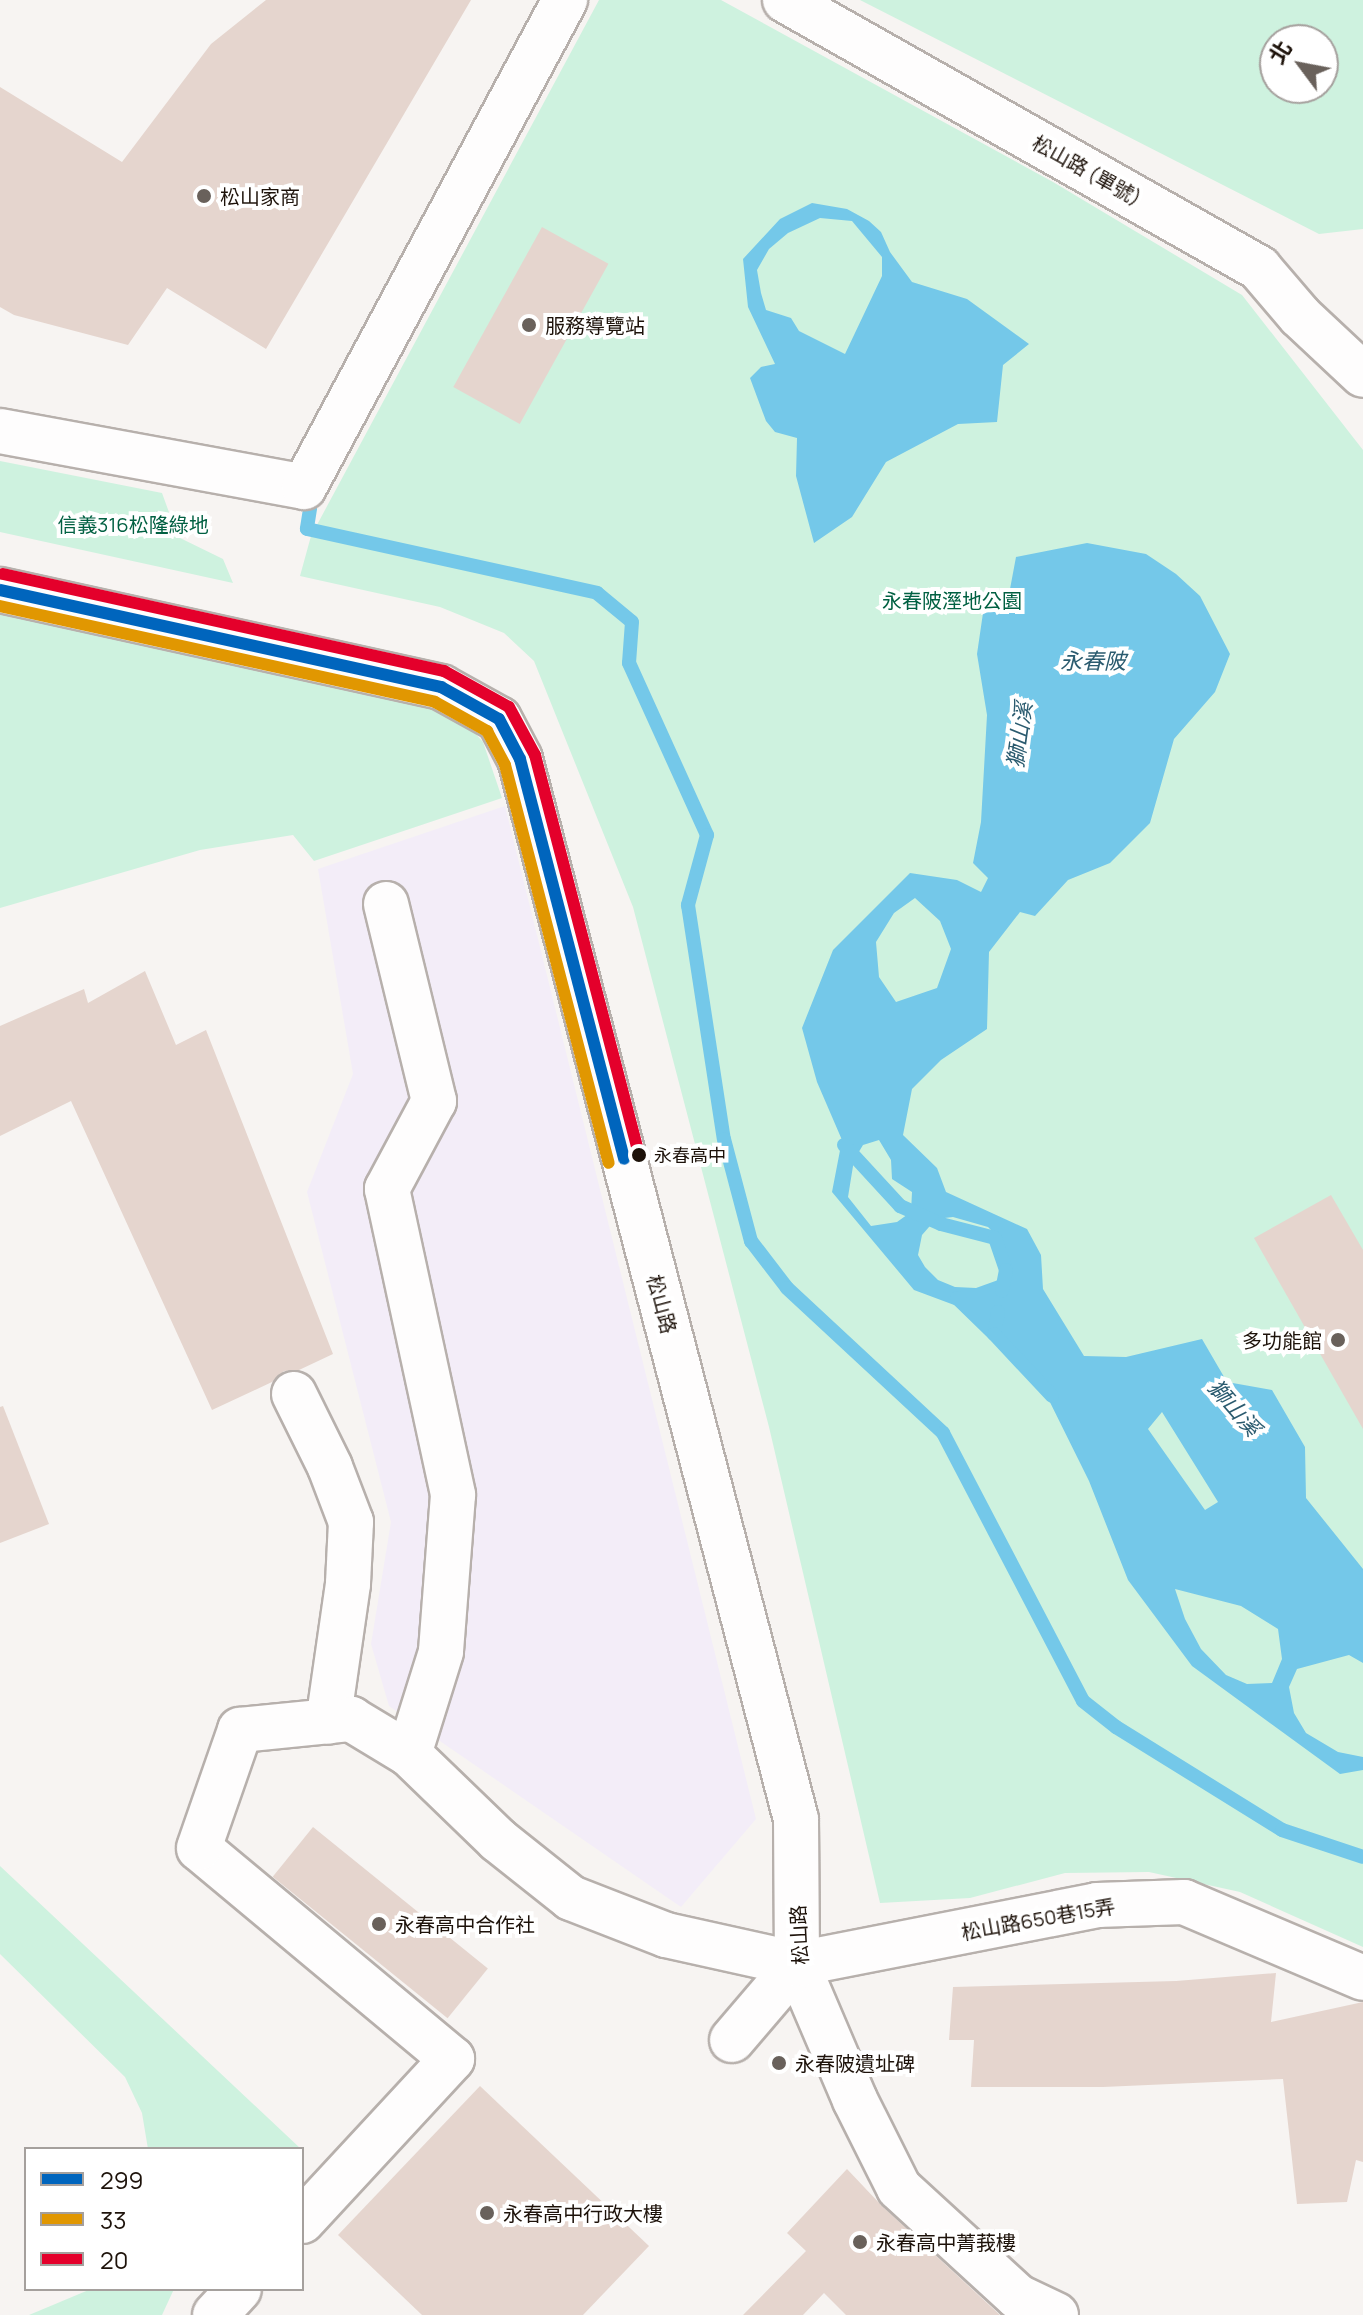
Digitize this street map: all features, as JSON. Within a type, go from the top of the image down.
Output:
[{"type":"street","points":[[0,431],[304,487],[565,0]]},
{"type":"street","name":"松山路 (單號)","points":[[785,0],[1259,268],[1300,316],[1363,375]]},
{"type":"street","name":"松山路","points":[[0,590],[441,687],[469,699],[499,719],[520,759],[796,1819],[797,1964],[855,2100],[899,2188],[1018,2297],[1056,2315]]},
{"type":"street","points":[[386,904],[434,1101],[387,1189],[453,1495],[441,1652],[409,1754]]},
{"type":"street","points":[[294,1394],[330,1467],[351,1522],[348,1584],[328,1722]]},
{"type":"street","points":[[304,2219],[452,2059],[199,1848],[240,1730],[351,1719],[409,1754],[498,1840],[571,1898],[666,1935],[797,1964],[732,2040]]},
{"type":"street","name":"松山路650巷15弄","points":[[797,1964],[1097,1905],[1184,1902],[1363,1978]]},
{"type":"street","points":[[215,2315],[237,2291]]},
{"type":"shaded area","points":[[505,806],[756,1819],[681,1907],[389,1706],[371,1644],[391,1522],[307,1192],[353,1074],[318,869]]},
{"type":"green space","name":"永春陂溼地公園","points":[[599,0],[721,0],[1053,182],[1242,295],[1363,450],[1363,1947],[1240,1892],[1149,1872],[1065,1873],[970,1898],[880,1903],[769,1427],[633,907],[534,661],[504,633],[440,607],[300,576],[311,536]]},
{"type":"green space","points":[[860,0],[1363,0],[1363,229],[1319,234]]},
{"type":"green space","name":"信義316松隆綠地","points":[[0,461],[162,493],[178,537],[223,559],[233,583],[0,532]]},
{"type":"green space","points":[[0,601],[443,698],[483,742],[502,798],[314,861],[293,835],[200,850],[0,908]]},
{"type":"green space","points":[[0,1866],[299,2147],[148,2147],[142,2113],[125,2077],[0,1954]]},
{"type":"green space","points":[[86,2291],[173,2291],[162,2315],[29,2315]]},
{"type":"water","points":[[812,203],[847,209],[881,232],[890,252],[912,282],[967,299],[1029,344],[1003,365],[997,422],[958,424],[886,462],[852,517],[814,543],[796,476],[797,438],[775,432],[766,421],[750,378],[761,367],[775,364],[748,307],[743,259],[780,219]],"holes":[[[820,218],[852,221],[882,257],[882,276],[845,354],[799,331],[791,318],[766,310],[757,270],[769,249],[788,233]]]},
{"type":"water","name":"永春陂","points":[[1087,543],[1146,554],[1176,574],[1200,596],[1230,654],[1215,692],[1174,739],[1150,823],[1110,863],[1068,880],[1035,916],[1020,912],[989,952],[987,1029],[941,1060],[912,1089],[903,1135],[937,1168],[946,1192],[1027,1229],[1041,1255],[1043,1289],[1084,1356],[1126,1357],[1202,1339],[1227,1382],[1272,1390],[1305,1447],[1306,1498],[1363,1569],[1363,1663],[1349,1655],[1297,1669],[1289,1687],[1294,1713],[1306,1733],[1338,1752],[1363,1757],[1363,1770],[1340,1774],[1192,1666],[1128,1580],[1089,1481],[1037,1376],[981,1315],[914,1290],[832,1192],[842,1140],[817,1082],[802,1028],[833,950],[910,873],[957,880],[981,892],[988,878],[973,863],[981,822],[987,715],[977,654],[983,613],[1010,589],[1016,557]],"holes":[[[915,898],[940,921],[951,949],[937,988],[896,1002],[879,977],[876,942],[894,913]],[[879,1140],[891,1160],[892,1179],[912,1192],[911,1212],[897,1222],[871,1226],[848,1197],[854,1160],[863,1145]],[[953,1217],[988,1227],[1002,1241],[1010,1269],[1001,1279],[976,1288],[955,1287],[938,1280],[918,1255],[922,1235],[936,1219]],[[1162,1412],[1218,1502],[1205,1510],[1148,1429]],[[1175,1589],[1241,1606],[1278,1629],[1282,1659],[1272,1683],[1247,1684],[1226,1675],[1201,1649],[1185,1619]]]},
{"type":"building","points":[[266,0],[471,0],[266,349],[167,288],[128,345],[14,315],[0,307],[0,87],[122,162],[211,44]]},
{"type":"building","name":"服務導覽站","points":[[542,227],[608,264],[520,424],[453,387]]},
{"type":"building","points":[[145,971],[176,1045],[206,1030],[333,1354],[299,1370],[284,1371],[272,1382],[212,1410],[71,1101],[0,1136],[0,1026],[84,989],[88,1003]]},
{"type":"building","name":"多功能館","points":[[1331,1195],[1363,1250],[1363,1429],[1254,1238]]},
{"type":"building","points":[[3,1406],[49,1524],[0,1543],[0,1407]]},
{"type":"building","name":"永春高中合作社","points":[[313,1827],[488,1969],[448,2018],[273,1877]]},
{"type":"building","points":[[1276,1973],[1271,2022],[1363,2002],[1363,2162],[1356,2160],[1347,2202],[1297,2204],[1283,2079],[1103,2087],[971,2087],[974,2040],[949,2040],[953,1987],[1176,1981]]},
{"type":"building","name":"永春高中行政大樓","points":[[480,2086],[649,2246],[583,2315],[422,2315],[338,2235]]},
{"type":"building","name":"永春高中菁莪樓","points":[[847,2169],[882,2206],[1000,2315],[846,2315],[824,2293],[803,2315],[743,2315],[806,2251],[787,2233]]},
{"type":"waterway","points":[[310,509],[307,529],[597,593],[632,622],[629,663],[707,835],[688,905],[724,1139],[751,1241],[787,1288],[943,1433],[1083,1701],[1116,1727],[1282,1830],[1363,1857]]},
{"type":"waterway","name":"獅山溪","points":[[844,1145],[900,1206],[941,1224],[995,1238],[1006,1270],[1002,1291]]},
{"type":"waterway","name":"獅山溪","points":[[957,1298],[994,1334]]},
{"type":"waterway","name":"獅山溪","points":[[998,1312],[994,1334],[1052,1396]]},
{"type":"transit line","name":"20","points":[[3,574],[444,671],[509,707],[535,755],[639,1155]]},
{"type":"transit line","name":"299","points":[[0,590],[441,687],[499,719],[520,759],[624,1159]]},
{"type":"transit line","name":"33","points":[[0,606],[435,702],[487,731],[505,765],[609,1163]]},
{"type":"place","name":"松山家商","points":[[204,196]]},
{"type":"place","name":"服務導覽站","points":[[529,325]]},
{"type":"place","name":"永春高中","points":[[639,1155]]},
{"type":"place","name":"多功能館","points":[[1338,1340]]},
{"type":"place","name":"永春高中合作社","points":[[379,1924]]},
{"type":"place","name":"永春陂遺址碑","points":[[779,2063]]},
{"type":"place","name":"永春高中行政大樓","points":[[487,2213]]},
{"type":"place","name":"永春高中菁莪樓","points":[[860,2242]]}]
